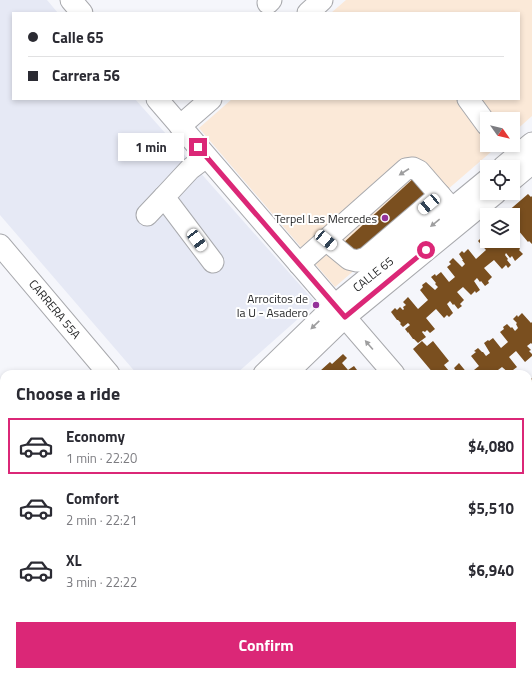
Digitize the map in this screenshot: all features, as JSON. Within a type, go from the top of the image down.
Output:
[{"type":"street","points":[[71,0],[81,12]]},
{"type":"street","points":[[309,12],[322,0]]},
{"type":"street","points":[[158,100],[391,370]]},
{"type":"street","points":[[180,126],[210,100]]},
{"type":"street","points":[[469,100],[480,115]]},
{"type":"street","points":[[514,160],[532,143]]},
{"type":"street","points":[[147,215],[190,169],[206,157]]},
{"type":"street","points":[[299,264],[406,169],[413,168],[419,171],[446,202]]},
{"type":"street","name":"CALLE 65","points":[[289,370],[340,311],[371,264],[446,202],[480,184]]},
{"type":"street","points":[[164,197],[213,262]]},
{"type":"street","name":"CALLE 65","points":[[269,370],[340,311],[487,200]]},
{"type":"street","points":[[326,240],[349,259],[371,264]]},
{"type":"street","name":"CARRERA 55A","points":[[0,245],[106,370]]},
{"type":"shaded area","points":[[0,0],[47,0],[57,12],[12,12],[12,100],[136,100],[316,303],[241,370],[134,370],[0,215]]},
{"type":"shaded area","points":[[346,0],[532,0],[532,116],[520,127],[520,112],[480,112],[480,152],[491,152],[335,287],[199,128],[231,100],[520,100],[520,12],[332,12]]},
{"type":"building","name":"Terpel Las Mercedes","points":[[416,176],[429,190],[355,259],[341,245]]},
{"type":"building","points":[[528,194],[531,197],[532,196],[532,244],[529,241],[528,242],[520,232],[520,208],[512,208]]},
{"type":"building","points":[[484,248],[520,248],[519,250],[523,254],[515,261],[512,256],[510,258],[506,253],[505,255],[508,259],[507,260],[511,265],[508,268],[506,265],[502,269],[494,260],[484,268],[492,277],[488,281],[489,283],[485,286],[477,278],[474,281],[480,290],[476,293],[475,291],[471,295],[463,287],[457,292],[464,300],[460,304],[462,306],[458,309],[450,301],[447,304],[453,313],[449,317],[447,315],[444,318],[436,309],[426,318],[435,329],[430,333],[427,330],[425,332],[423,331],[422,332],[426,337],[418,343],[405,329],[410,325],[408,323],[403,327],[391,312],[395,308],[397,310],[400,307],[403,310],[403,307],[406,305],[403,302],[408,297],[418,309],[428,300],[420,290],[423,287],[422,285],[426,282],[435,290],[438,287],[431,277],[435,274],[436,276],[441,272],[449,282],[455,277],[447,267],[451,264],[449,262],[453,258],[462,267],[465,264],[459,254],[462,251],[464,253],[468,249],[476,259],[486,250]]},
{"type":"building","points":[[522,313],[531,323],[532,322],[532,344],[531,343],[527,346],[531,350],[529,351],[532,356],[525,362],[516,351],[509,357],[517,367],[513,370],[505,370],[502,367],[498,370],[474,370],[479,366],[471,356],[476,352],[474,351],[478,348],[486,356],[490,353],[484,343],[493,338],[501,348],[508,342],[500,332],[507,324],[515,331],[518,328],[517,323],[513,319],[517,315],[518,317]]},
{"type":"building","points":[[422,341],[427,346],[433,341],[449,361],[444,365],[448,370],[431,370],[413,349]]},
{"type":"building","points":[[343,354],[347,358],[342,363],[348,370],[321,370],[330,362],[332,364]]},
{"type":"building","points":[[459,363],[465,370],[455,370],[454,368]]},
{"type":"building","points":[[354,366],[357,370],[348,370]]},
{"type":"place","name":"Terpel Las Mercedes","points":[[385,218]]},
{"type":"place","name":"Arrocitos de la U - Asadero","points":[[316,305]]},
{"type":"route","points":[[198,147],[345,317],[426,250]]}]
